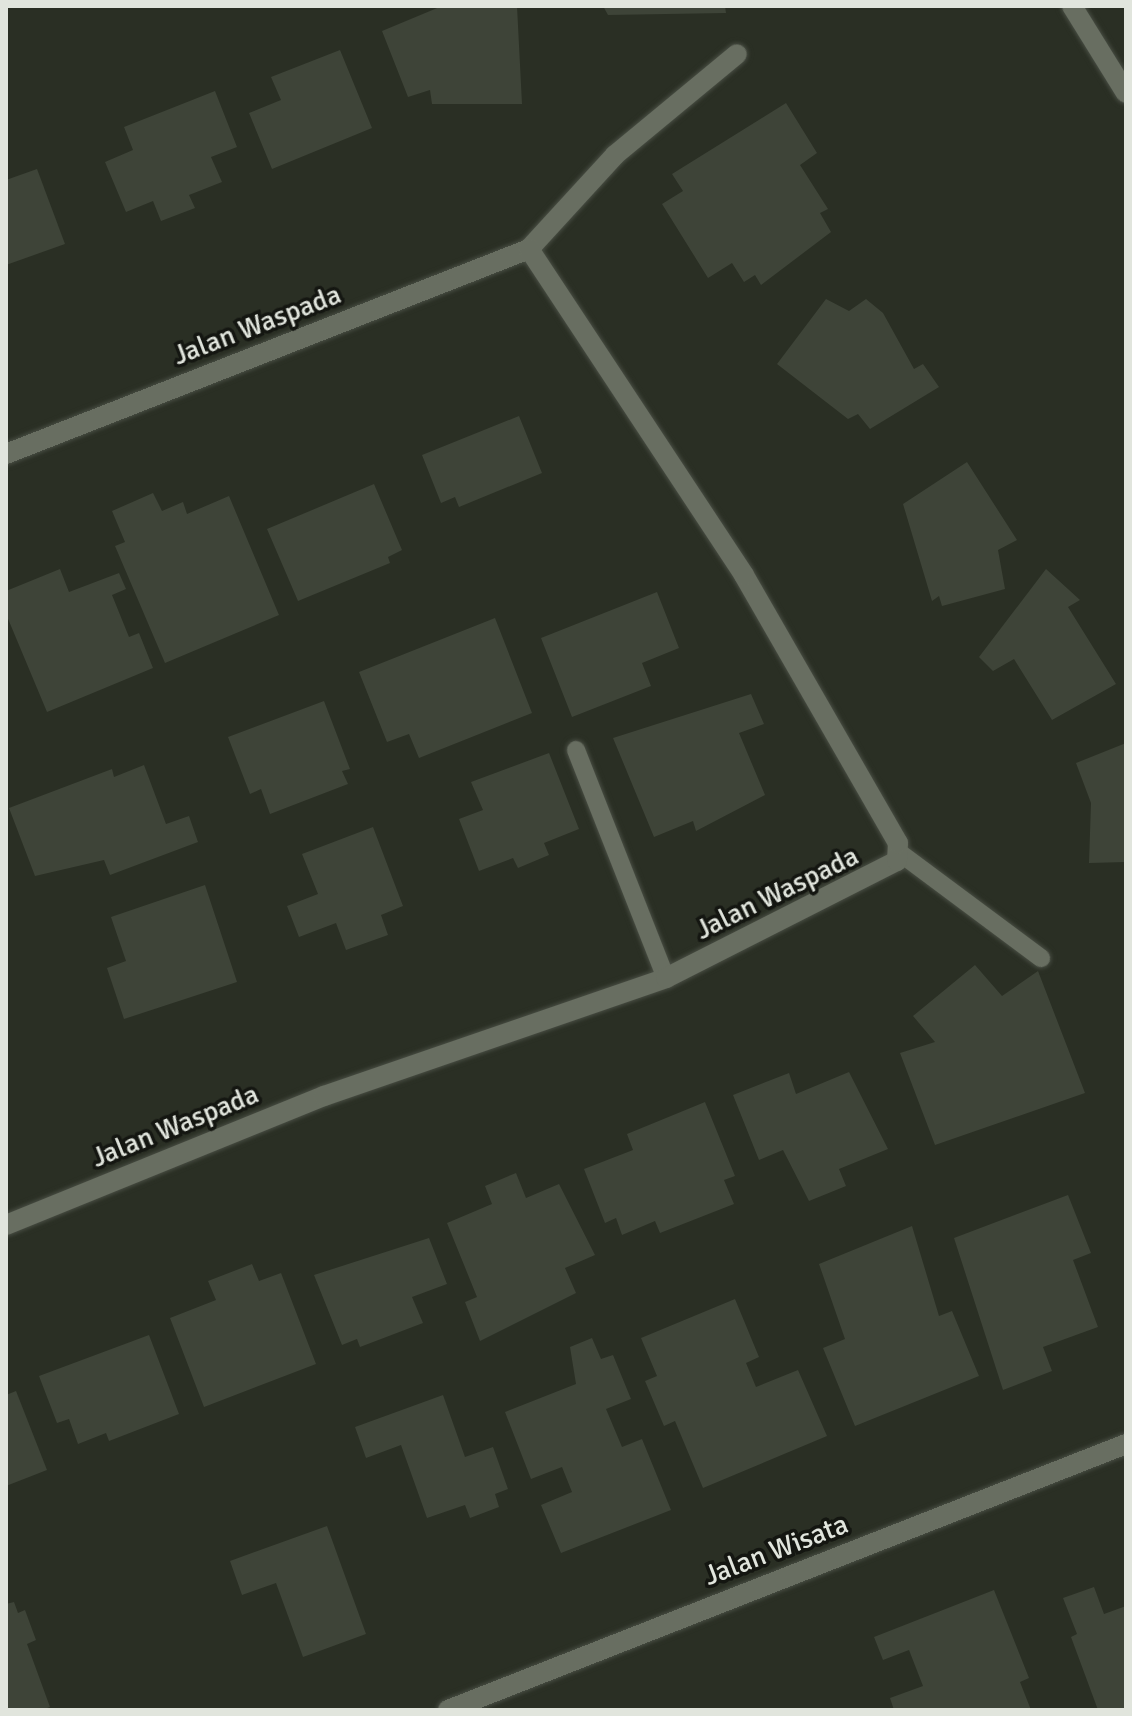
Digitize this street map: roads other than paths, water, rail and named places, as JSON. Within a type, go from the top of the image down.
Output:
[{"type":"street","points":[[1072,6],[1126,93]]},
{"type":"street","name":"Jalan Waspada","points":[[6,454],[529,249],[615,155],[737,54]]},
{"type":"street","name":"Jalan Waspada","points":[[6,1225],[324,1096],[666,978],[876,877],[900,853],[744,575],[529,249]]},
{"type":"street","name":"Jalan Wisata","points":[[448,1710],[1126,1444]]},
{"type":"lane","points":[[576,750],[666,978]]},
{"type":"lane","points":[[900,853],[1041,958]]}]
